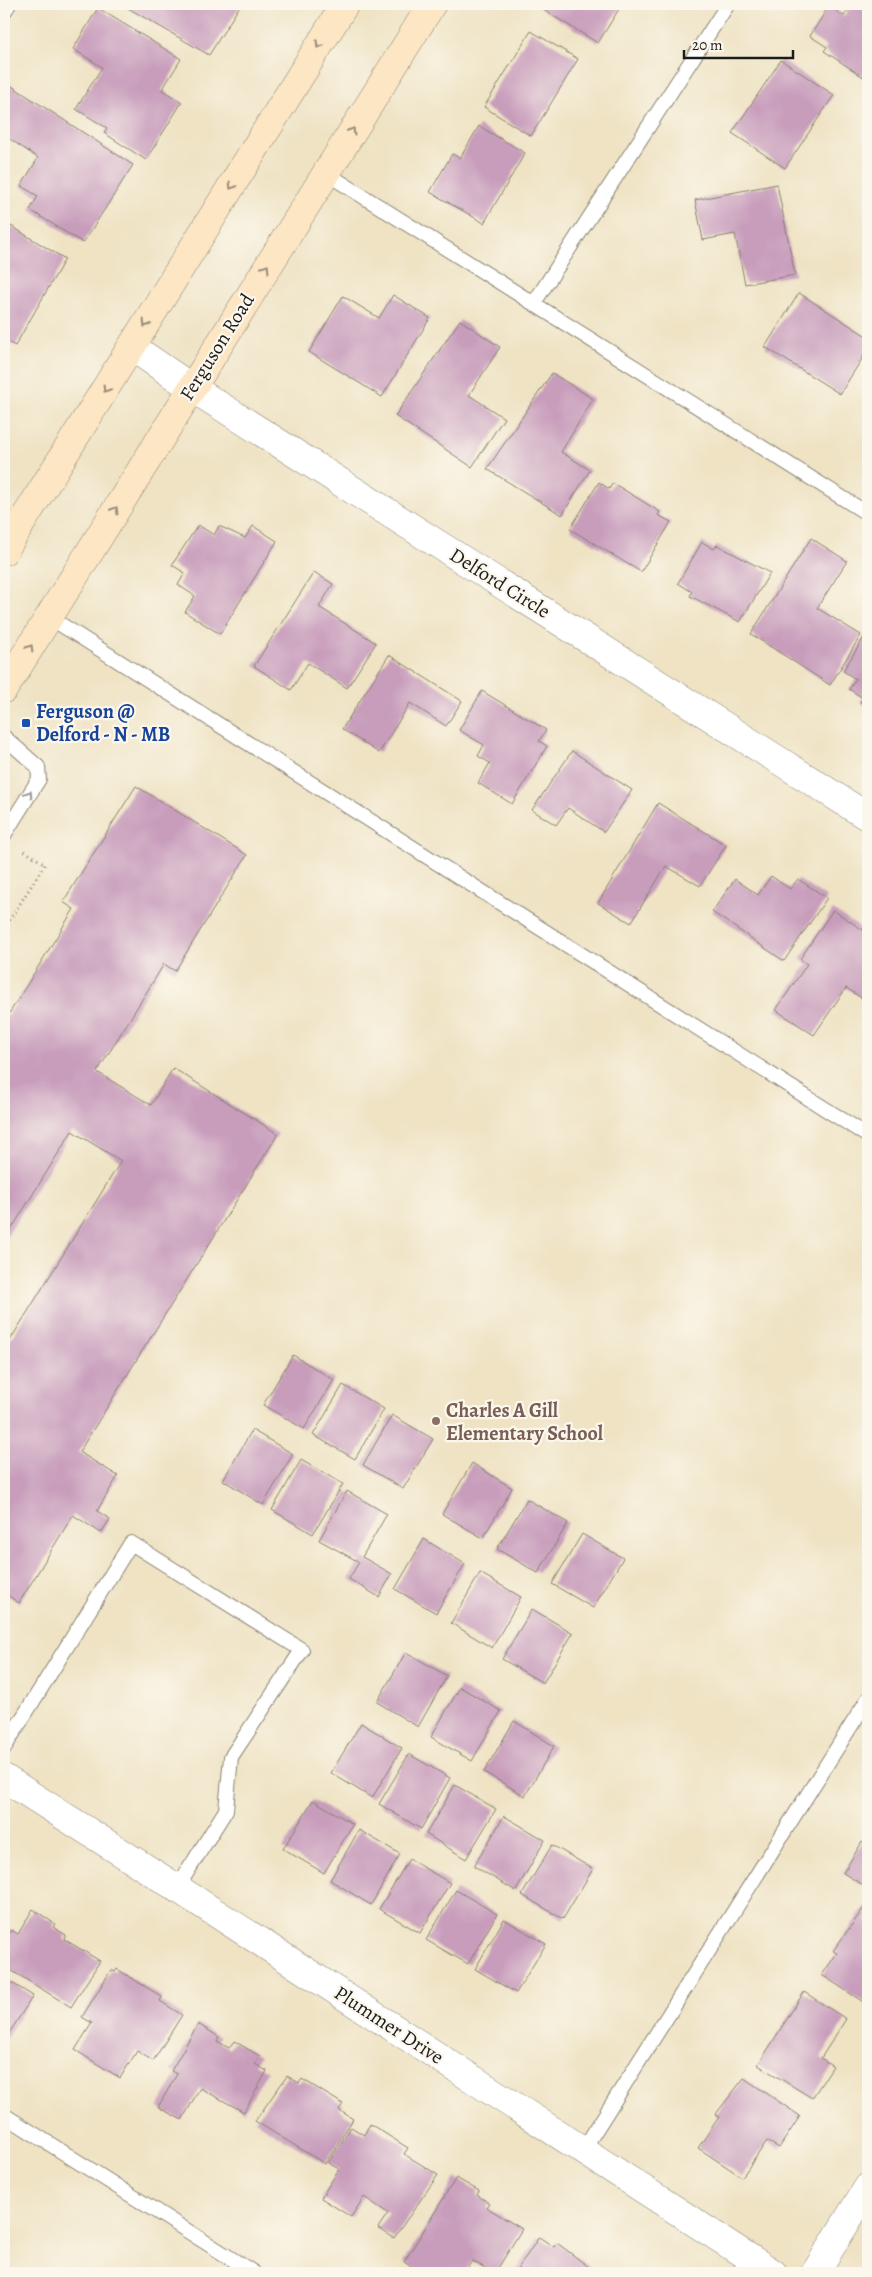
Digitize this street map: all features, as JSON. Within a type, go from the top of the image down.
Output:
[{"type":"main road","points":[[4,551],[345,4]]},
{"type":"main road","name":"Ferguson Road","points":[[4,690],[432,4]]},
{"type":"street","name":"Delford Circle","points":[[132,347],[192,388],[868,817]]},
{"type":"street","name":"Plummer Drive","points":[[4,1778],[773,2273]]},
{"type":"street","points":[[815,2273],[868,2187]]},
{"type":"lane","points":[[4,12],[9,4]]},
{"type":"lane","points":[[534,303],[728,4]]},
{"type":"lane","points":[[326,173],[868,514]]},
{"type":"lane","points":[[49,617],[868,1136]]},
{"type":"lane","points":[[4,737],[38,767],[39,779],[4,835]]},
{"type":"lane","points":[[4,1748],[131,1543],[302,1650],[231,1757],[226,1810],[177,1888]]},
{"type":"lane","points":[[583,2150],[868,1698]]},
{"type":"lane","points":[[4,2115],[254,2273]]},
{"type":"path","points":[[4,929],[45,864],[20,848]]},
{"type":"building","points":[[121,4],[241,4],[209,55]]},
{"type":"building","points":[[543,4],[622,4],[598,43],[540,8]]},
{"type":"building","points":[[852,4],[868,4],[868,80],[824,51],[827,47],[810,36],[829,6],[844,16]]},
{"type":"building","points":[[98,8],[181,59],[162,90],[182,102],[146,160],[104,133],[107,128],[76,109],[102,67],[73,49]]},
{"type":"building","points":[[531,31],[578,59],[531,136],[484,107]]},
{"type":"building","points":[[781,60],[834,95],[785,168],[732,133]]},
{"type":"building","points":[[4,81],[133,165],[83,243],[30,210],[38,196],[21,186],[38,158],[4,135]]},
{"type":"building","points":[[479,126],[525,153],[484,223],[430,192],[452,154],[460,158]]},
{"type":"building","points":[[777,184],[795,275],[745,284],[735,234],[703,240],[695,200]]},
{"type":"building","points":[[11,226],[65,259],[15,346],[7,341],[4,347],[4,237]]},
{"type":"building","points":[[799,293],[868,337],[868,349],[840,394],[765,347]]},
{"type":"building","points":[[393,295],[430,318],[382,397],[309,352],[343,296],[379,318]]},
{"type":"building","points":[[460,320],[500,347],[469,395],[504,418],[472,467],[395,416]]},
{"type":"building","points":[[552,373],[593,399],[561,452],[590,470],[562,515],[487,469]]},
{"type":"building","points":[[599,482],[609,489],[613,483],[660,512],[658,515],[671,522],[641,572],[570,529]]},
{"type":"building","points":[[198,525],[214,535],[219,526],[245,538],[253,526],[277,541],[220,634],[185,612],[195,596],[178,585],[185,573],[172,565]]},
{"type":"building","points":[[811,538],[847,561],[817,608],[861,635],[830,685],[751,634]]},
{"type":"building","points":[[702,542],[714,549],[717,545],[770,573],[740,622],[690,596],[692,592],[678,583]]},
{"type":"building","points":[[314,572],[333,584],[319,607],[376,643],[347,688],[308,663],[291,690],[254,666]]},
{"type":"building","points":[[868,631],[868,708],[860,702],[863,698],[849,689],[856,679],[843,671]]},
{"type":"building","points":[[389,655],[462,701],[446,726],[410,703],[379,753],[342,729]]},
{"type":"building","points":[[482,691],[546,730],[539,741],[547,746],[512,804],[478,783],[490,763],[478,756],[484,745],[459,730]]},
{"type":"building","points":[[572,751],[632,790],[604,832],[568,808],[556,825],[532,810]]},
{"type":"building","points":[[136,786],[247,855],[175,971],[164,964],[97,1072],[151,1105],[173,1068],[278,1134],[79,1452],[118,1476],[97,1511],[110,1519],[101,1533],[73,1515],[19,1603],[4,1593],[4,1350],[121,1161],[72,1131],[4,1241],[4,1015],[7,1017],[74,909],[63,902]]},
{"type":"building","points":[[658,803],[726,845],[700,886],[666,866],[631,923],[598,903]]},
{"type":"building","points":[[771,876],[790,889],[798,879],[827,898],[784,961],[712,912],[735,879],[758,895]]},
{"type":"building","points":[[833,910],[863,930],[865,926],[868,928],[868,1002],[846,988],[814,1035],[776,1010],[807,964],[800,959]]},
{"type":"building","points":[[293,1355],[334,1380],[304,1429],[263,1405]]},
{"type":"building","points":[[343,1385],[384,1409],[355,1459],[313,1435]]},
{"type":"building","points":[[392,1415],[433,1439],[403,1489],[363,1465]]},
{"type":"building","points":[[252,1430],[293,1454],[263,1505],[223,1480]]},
{"type":"building","points":[[301,1460],[343,1484],[313,1534],[272,1510]]},
{"type":"building","points":[[472,1463],[512,1488],[483,1538],[442,1514]]},
{"type":"building","points":[[347,1491],[387,1514],[362,1557],[392,1574],[379,1597],[349,1579],[359,1562],[319,1540]]},
{"type":"building","points":[[527,1499],[568,1523],[538,1573],[497,1549]]},
{"type":"building","points":[[582,1534],[623,1558],[593,1608],[552,1584]]},
{"type":"building","points":[[424,1539],[465,1564],[436,1613],[395,1589]]},
{"type":"building","points":[[480,1573],[521,1597],[492,1648],[451,1623]]},
{"type":"building","points":[[532,1609],[573,1633],[543,1683],[502,1659]]},
{"type":"building","points":[[406,1652],[447,1676],[418,1727],[377,1702]]},
{"type":"building","points":[[460,1687],[501,1711],[472,1761],[431,1737]]},
{"type":"building","points":[[514,1721],[554,1746],[525,1796],[484,1772]]},
{"type":"building","points":[[361,1723],[402,1748],[372,1798],[331,1773]]},
{"type":"building","points":[[409,1754],[450,1778],[421,1829],[379,1804]]},
{"type":"building","points":[[455,1785],[496,1809],[466,1859],[426,1834]]},
{"type":"building","points":[[313,1800],[353,1824],[324,1873],[283,1849]]},
{"type":"building","points":[[504,1816],[545,1840],[516,1891],[474,1866]]},
{"type":"building","points":[[359,1830],[400,1854],[371,1905],[330,1880]]},
{"type":"building","points":[[862,1842],[868,1846],[868,1888],[843,1873]]},
{"type":"building","points":[[552,1845],[593,1869],[563,1919],[522,1895]]},
{"type":"building","points":[[409,1859],[450,1883],[420,1933],[379,1909]]},
{"type":"building","points":[[456,1890],[497,1914],[468,1964],[426,1940]]},
{"type":"building","points":[[866,1905],[868,1907],[868,2005],[822,1975],[837,1953],[833,1951]]},
{"type":"building","points":[[33,1909],[55,1924],[53,1927],[66,1935],[64,1939],[100,1961],[71,2007],[4,1966],[6,1952],[4,1951],[4,1942],[11,1930],[18,1934]]},
{"type":"building","points":[[504,1919],[546,1944],[516,1993],[475,1969]]},
{"type":"building","points":[[117,1969],[162,1997],[160,2001],[182,2015],[153,2061],[137,2051],[120,2078],[75,2050],[92,2023],[82,2017],[111,1970],[115,1972]]},
{"type":"building","points":[[4,1978],[33,1996],[4,2041]]},
{"type":"building","points":[[804,1992],[846,2019],[821,2058],[833,2066],[812,2098],[758,2065]]},
{"type":"building","points":[[198,2024],[219,2037],[217,2041],[229,2048],[234,2041],[260,2056],[255,2064],[267,2071],[244,2112],[200,2088],[182,2120],[158,2107],[177,2074],[171,2071]]},
{"type":"building","points":[[287,2076],[299,2083],[302,2079],[343,2104],[339,2110],[353,2119],[325,2164],[255,2121]]},
{"type":"building","points":[[744,2078],[800,2116],[779,2148],[767,2141],[742,2177],[698,2148],[719,2117],[715,2115]]},
{"type":"building","points":[[370,2124],[408,2148],[404,2154],[438,2175],[394,2238],[378,2228],[388,2213],[364,2197],[351,2217],[321,2198],[339,2169],[328,2163],[351,2127],[364,2135]]},
{"type":"building","points":[[456,2178],[479,2191],[477,2195],[489,2203],[486,2207],[522,2229],[495,2273],[472,2261],[464,2273],[422,2273],[404,2262]]},
{"type":"building","points":[[539,2237],[554,2247],[557,2243],[597,2273],[515,2273]]},
{"type":"place","name":"Ferguson @ Delford - N - MB","points":[[26,723]]},
{"type":"place","name":"Charles A Gill Elementary School","points":[[436,1421]]}]
